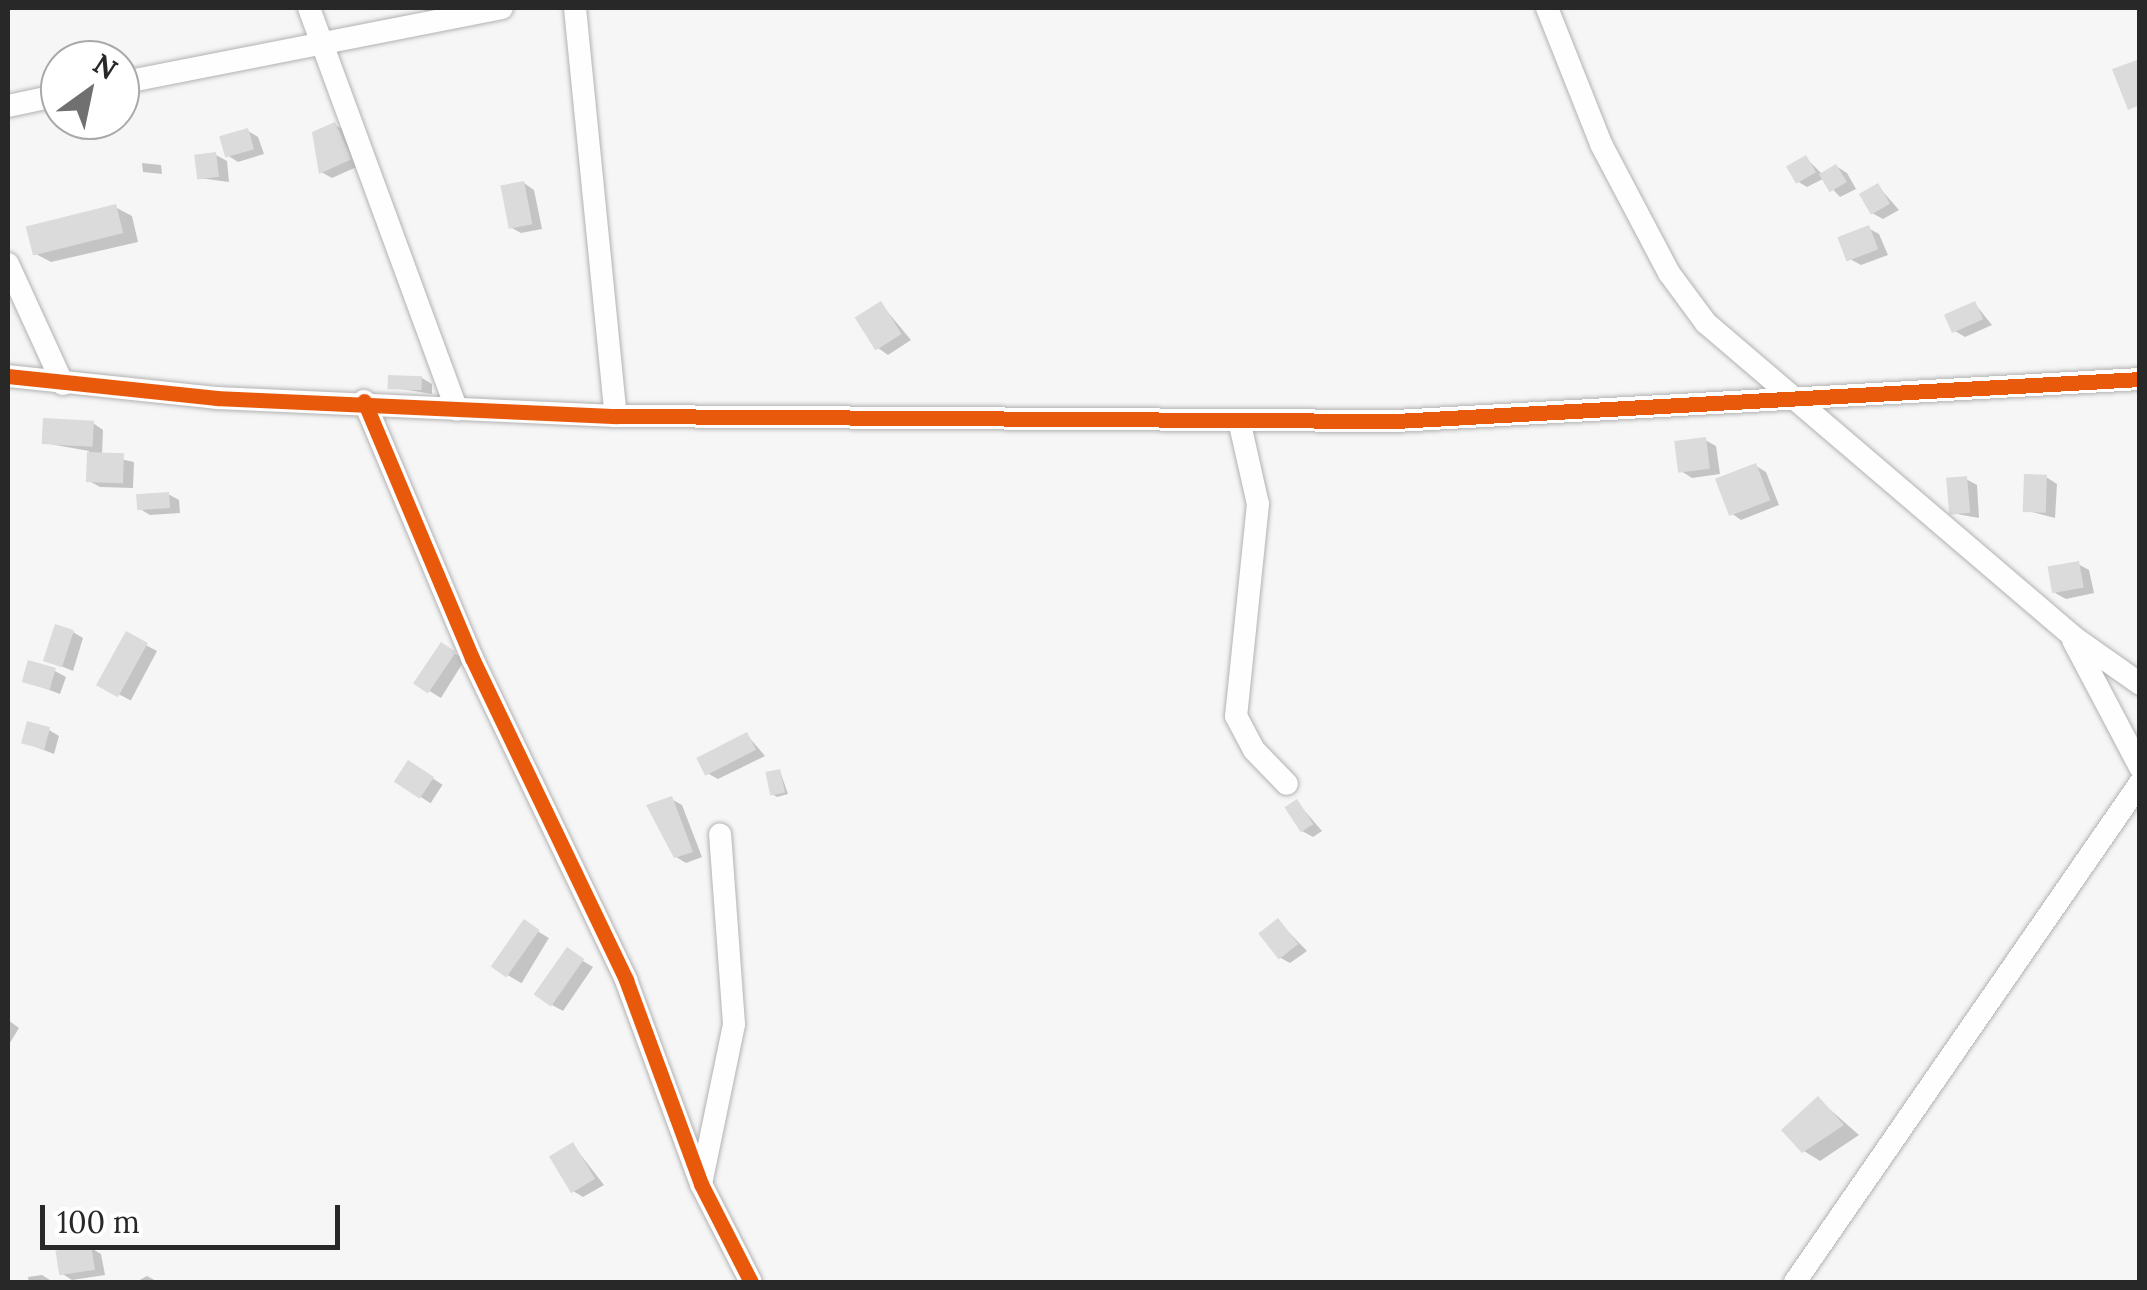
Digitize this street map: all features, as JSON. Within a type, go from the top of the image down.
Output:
[{"type":"street","points":[[310,8],[457,410]]},
{"type":"street","points":[[140,79],[502,8]]},
{"type":"street","points":[[575,8],[616,416]]},
{"type":"street","points":[[1548,8],[1601,144],[1669,273],[1706,323],[2072,636],[2140,684]]},
{"type":"street","points":[[8,106],[40,99]]},
{"type":"street","points":[[8,264],[64,384]]},
{"type":"street","points":[[8,376],[217,398],[364,401],[457,410],[616,416],[1396,421],[2140,379]]},
{"type":"street","points":[[364,401],[472,658],[626,980],[702,1184],[751,1282]]},
{"type":"street","points":[[1240,420],[1258,504],[1236,716],[1254,750],[1287,784]]},
{"type":"street","points":[[2072,636],[2140,766]]},
{"type":"street","points":[[1795,1282],[2140,783]]},
{"type":"street","points":[[702,1184],[734,1024],[720,835]]},
{"type":"building","points":[[2140,59],[2140,105],[2128,110],[2112,69]]},
{"type":"building","points":[[335,122],[352,159],[319,174],[312,132]]},
{"type":"building","points":[[248,128],[254,149],[225,157],[219,136]]},
{"type":"building","points":[[216,152],[219,177],[197,179],[194,155]]},
{"type":"building","points":[[1806,155],[1816,172],[1796,184],[1786,166]]},
{"type":"building","points":[[1836,164],[1847,182],[1830,192],[1819,174]]},
{"type":"building","points":[[524,181],[532,224],[509,229],[500,186]]},
{"type":"building","points":[[1878,183],[1890,204],[1871,215],[1859,194]]},
{"type":"building","points":[[116,204],[123,233],[33,256],[26,226]]},
{"type":"building","points":[[1869,225],[1878,249],[1847,261],[1837,237]]},
{"type":"building","points":[[881,301],[902,334],[875,351],[855,317]]},
{"type":"building","points":[[1975,301],[1983,319],[1952,333],[1944,315]]},
{"type":"building","points":[[388,375],[422,376],[421,390],[388,389]]},
{"type":"building","points":[[43,418],[94,421],[93,447],[42,444]]},
{"type":"building","points":[[1706,437],[1710,469],[1678,473],[1674,441]]},
{"type":"building","points":[[87,452],[124,453],[123,483],[86,482]]},
{"type":"building","points":[[1756,463],[1770,500],[1729,516],[1715,479]]},
{"type":"building","points":[[2024,474],[2047,475],[2046,513],[2023,512]]},
{"type":"building","points":[[1967,476],[1970,513],[1949,515],[1946,478]]},
{"type":"building","points":[[169,492],[170,508],[137,510],[136,494]]},
{"type":"building","points":[[2079,561],[2084,588],[2052,593],[2047,567]]},
{"type":"building","points":[[55,624],[74,630],[62,667],[43,661]]},
{"type":"building","points":[[126,631],[148,643],[118,697],[96,685]]},
{"type":"building","points":[[441,642],[456,652],[428,694],[413,683]]},
{"type":"building","points":[[28,660],[56,668],[50,690],[22,682]]},
{"type":"building","points":[[27,721],[50,727],[44,749],[21,743]]},
{"type":"building","points":[[747,732],[756,750],[705,776],[696,758]]},
{"type":"building","points":[[408,760],[434,777],[420,799],[394,782]]},
{"type":"building","points":[[780,769],[785,792],[770,796],[765,772]]},
{"type":"building","points":[[672,796],[693,852],[674,858],[646,805]]},
{"type":"building","points":[[1297,799],[1313,824],[1301,832],[1284,807]]},
{"type":"building","points":[[1278,918],[1298,944],[1279,959],[1258,933]]},
{"type":"building","points":[[524,919],[540,930],[506,977],[491,967]]},
{"type":"building","points":[[567,947],[584,959],[551,1007],[534,995]]},
{"type":"building","points":[[1818,1096],[1844,1125],[1802,1153],[1781,1130]]},
{"type":"building","points":[[573,1142],[595,1179],[571,1193],[549,1156]]},
{"type":"building","points":[[91,1245],[95,1270],[59,1275],[55,1251]]},
{"type":"cycle path","points":[[8,376],[217,398],[616,416],[1396,421],[2140,379]]},
{"type":"cycle path","points":[[364,401],[472,658],[626,980],[701,1184],[751,1282]]}]
